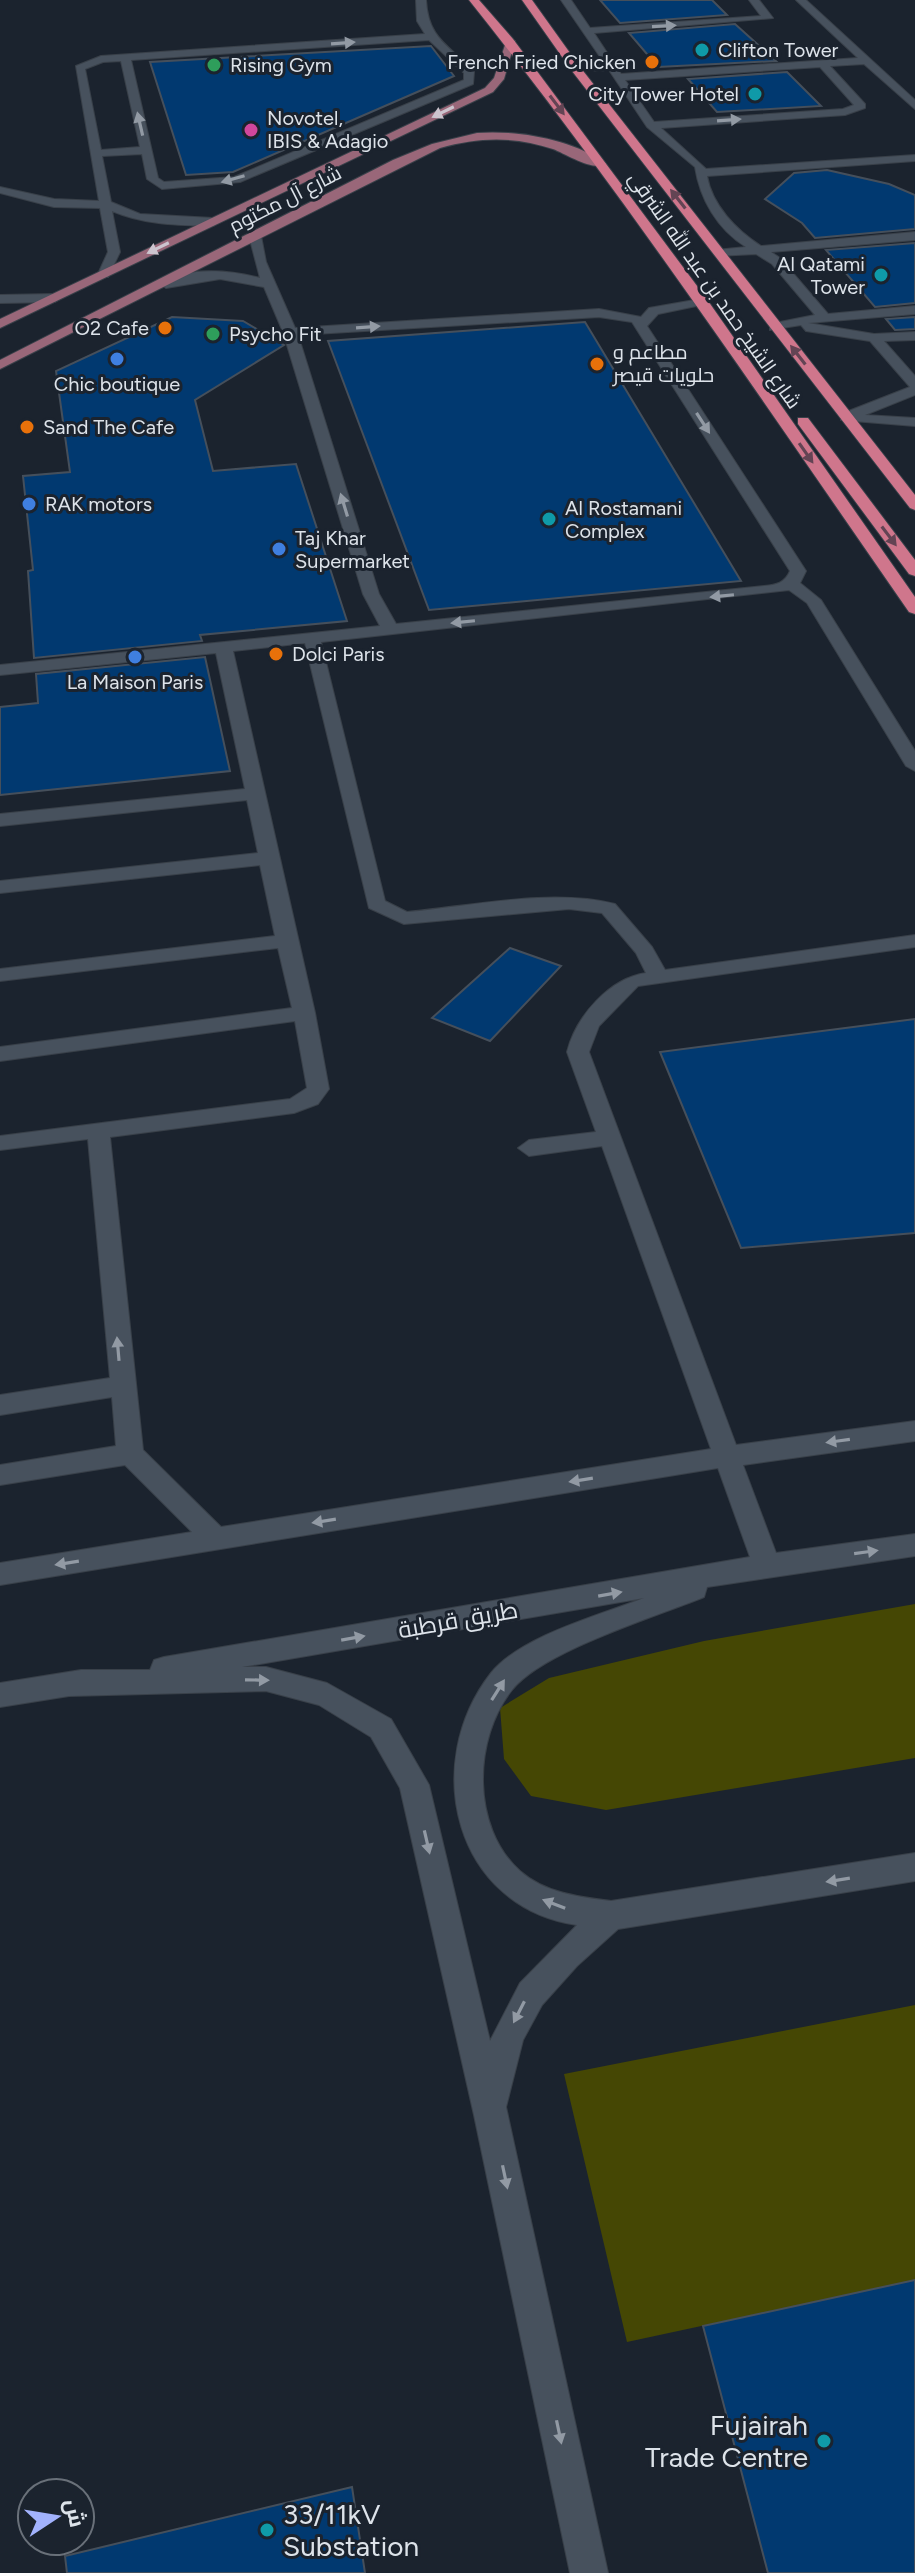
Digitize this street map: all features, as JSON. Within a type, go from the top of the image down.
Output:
[{"type":"highway","name":"شارع الشيخ حمد بن عبد الله الشرقي","points":[[474,0],[510,41],[701,301],[915,609]]},
{"type":"highway","name":"شارع الشيخ حمد بن عبد الله الشرقي","points":[[527,0],[576,69],[775,327],[914,501]]},
{"type":"highway","points":[[749,371],[782,393],[915,571]]},
{"type":"main road","name":"شارع آل مكتوم","points":[[0,324],[489,90],[499,79],[510,41]]},
{"type":"main road","name":"شارع آل مكتوم","points":[[0,365],[166,284],[390,168],[448,142],[492,135],[542,140],[600,164]]},
{"type":"main road","points":[[362,151],[389,154],[394,160],[390,168]]},
{"type":"street","points":[[125,58],[153,179],[162,186],[225,183],[469,82],[469,72],[431,37],[422,21],[421,0]]},
{"type":"street","points":[[566,0],[651,125],[693,158],[702,173],[705,196],[740,238],[776,261],[824,317]]},
{"type":"street","points":[[586,31],[768,18],[754,0]]},
{"type":"street","points":[[801,0],[915,106]]},
{"type":"street","points":[[104,274],[114,252],[108,205],[80,68],[88,62],[431,37]]},
{"type":"street","points":[[576,69],[615,72],[864,61]]},
{"type":"street","points":[[651,125],[845,112],[861,106],[822,63]]},
{"type":"street","points":[[899,92],[915,91]]},
{"type":"street","points":[[98,153],[146,150]]},
{"type":"street","points":[[702,173],[915,158]]},
{"type":"street","points":[[276,163],[314,174]]},
{"type":"street","points":[[0,190],[54,203],[108,205],[137,217],[213,222]]},
{"type":"street","points":[[255,236],[260,262],[273,286],[290,332],[371,594],[391,630]]},
{"type":"street","points":[[720,253],[915,236]]},
{"type":"street","points":[[166,284],[203,274],[229,272],[273,286]]},
{"type":"street","points":[[0,299],[55,298]]},
{"type":"street","points":[[641,325],[645,317],[667,306],[701,301]]},
{"type":"street","points":[[775,327],[824,317],[915,310]]},
{"type":"street","points":[[0,670],[764,591],[791,584],[798,571],[641,325],[626,315],[599,313],[290,332]]},
{"type":"street","points":[[775,327],[804,327],[874,338],[915,336]]},
{"type":"street","points":[[846,417],[915,387],[874,338]]},
{"type":"street","points":[[846,417],[915,423]]},
{"type":"street","points":[[791,584],[813,600],[915,766]]},
{"type":"street","points":[[312,637],[376,904],[404,918],[569,903],[608,908],[645,951],[659,977]]},
{"type":"street","points":[[0,1143],[294,1106],[310,1099],[318,1089],[305,1013],[268,858],[257,793],[224,649]]},
{"type":"street","points":[[0,820],[257,793]]},
{"type":"street","points":[[0,887],[268,858]]},
{"type":"street","points":[[0,975],[288,941]]},
{"type":"street","points":[[767,1565],[578,1052],[579,1040],[632,981],[915,941]]},
{"type":"street","points":[[0,1054],[305,1013]]},
{"type":"street","points":[[98,1131],[130,1454],[216,1539]]},
{"type":"street","points":[[529,1148],[609,1138]]},
{"type":"street","points":[[0,1405],[121,1386]]},
{"type":"street","points":[[0,1574],[726,1457],[915,1431]]},
{"type":"street","points":[[0,1475],[130,1454]]},
{"type":"street","name":"طريق قرطبة","points":[[0,1695],[767,1565],[915,1545]]},
{"type":"street","points":[[737,1572],[540,1652],[502,1681],[472,1737],[468,1790],[481,1844],[509,1881],[557,1908],[611,1916],[915,1867]]},
{"type":"street","points":[[67,1684],[266,1679],[327,1695],[381,1728],[414,1785],[491,2115],[589,2573]]},
{"type":"street","points":[[491,2115],[498,2060],[530,1990],[558,1960],[611,1916]]},
{"type":"shaded area","points":[[915,1604],[915,1758],[606,1810],[531,1796],[504,1759],[500,1708],[549,1678],[704,1641]]},
{"type":"shaded area","points":[[915,2005],[915,2280],[627,2342],[564,2074]]},
{"type":"building","points":[[600,0],[712,0],[727,15],[620,23]]},
{"type":"building","name":"Clifton Tower","points":[[735,24],[776,61],[658,67],[629,33]]},
{"type":"building","name":"Novotel, IBIS & Adagio","points":[[431,46],[454,76],[233,172],[186,175],[150,62]]},
{"type":"building","name":"City Tower Hotel","points":[[787,72],[821,106],[717,112],[688,79]]},
{"type":"building","points":[[827,170],[889,184],[915,195],[915,229],[815,238],[802,223],[765,199],[794,173]]},
{"type":"building","name":"Al Qatami Tower","points":[[915,243],[915,303],[875,307],[826,250]]},
{"type":"building","points":[[172,317],[243,321],[284,345],[195,400],[213,471],[296,464],[347,621],[200,635],[202,641],[34,658],[28,571],[33,570],[23,476],[70,472],[56,371]]},
{"type":"building","points":[[915,317],[915,329],[895,330],[886,319]]},
{"type":"building","name":"Al Rostamani Complex","points":[[585,322],[741,581],[429,610],[328,341]]},
{"type":"building","points":[[205,657],[230,771],[0,795],[0,707],[38,703],[36,674]]},
{"type":"building","points":[[510,948],[561,966],[490,1041],[432,1018]]},
{"type":"building","points":[[915,1019],[915,1233],[741,1248],[660,1052]]},
{"type":"building","name":"Fujairah Trade Centre","points":[[915,2280],[915,2573],[768,2573],[703,2326]]},
{"type":"building","name":"33/11kV Substation","points":[[352,2487],[365,2573],[67,2573],[65,2557],[96,2557],[96,2549]]},
{"type":"place","name":"Clifton Tower","points":[[702,50]]},
{"type":"place","name":"French Fried Chicken","points":[[652,62]]},
{"type":"place","name":"Rising Gym","points":[[214,65]]},
{"type":"place","name":"City Tower Hotel","points":[[755,94]]},
{"type":"place","name":"Novotel, IBIS & Adagio","points":[[251,130]]},
{"type":"place","name":"Al Qatami Tower","points":[[881,275]]},
{"type":"place","name":"O2 Cafe","points":[[165,328]]},
{"type":"place","name":"Psycho Fit","points":[[213,334]]},
{"type":"place","name":"Chic boutique","points":[[117,359]]},
{"type":"place","name":"مطاعم و حلويات قيصر","points":[[597,364]]},
{"type":"place","name":"Sand The Cafe","points":[[27,427]]},
{"type":"place","name":"RAK motors","points":[[29,504]]},
{"type":"place","name":"Al Rostamani Complex","points":[[549,519]]},
{"type":"place","name":"Taj Khar Supermarket","points":[[279,549]]},
{"type":"place","name":"Dolci Paris","points":[[276,654]]},
{"type":"place","name":"La Maison Paris","points":[[135,657]]},
{"type":"place","name":"Fujairah Trade Centre","points":[[824,2441]]},
{"type":"place","name":"33/11kV Substation","points":[[267,2530]]}]
